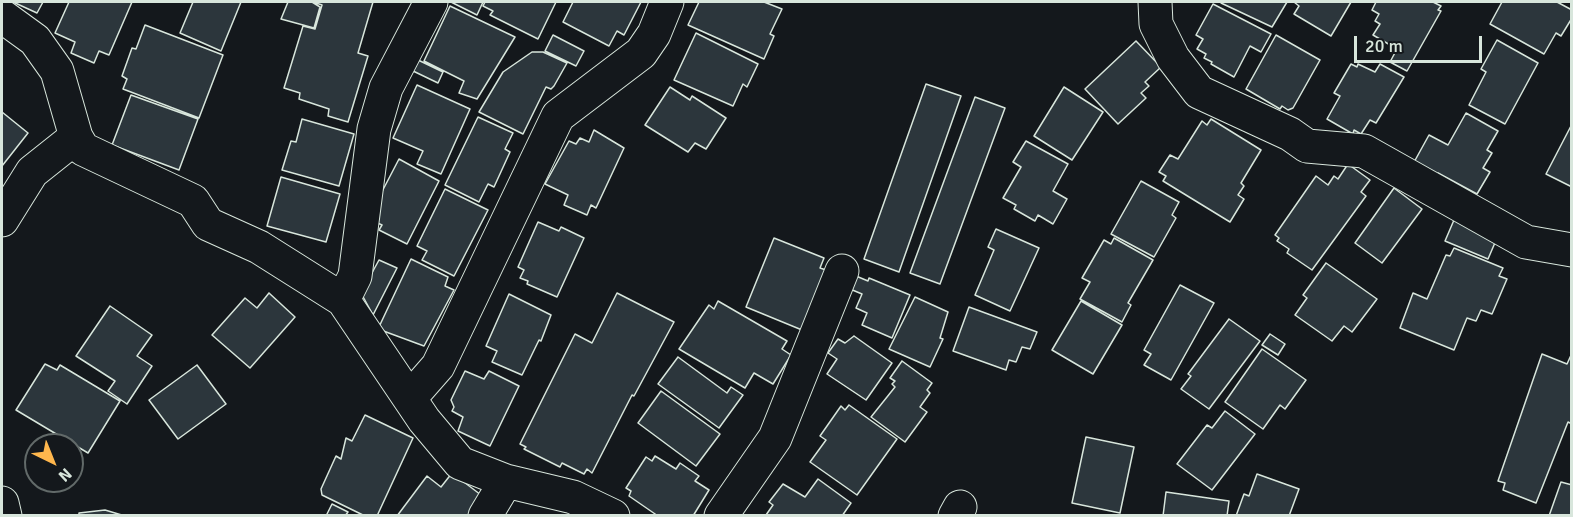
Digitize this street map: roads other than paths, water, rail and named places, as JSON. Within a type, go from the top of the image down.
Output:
[{"type":"street","points":[[343,300],[355,276],[374,129],[386,88],[431,2]]},
{"type":"street","points":[[410,398],[438,366],[558,116],[641,53],[654,34],[668,2]]},
{"type":"street","points":[[1155,2],[1156,24],[1173,58],[1199,92],[1290,134],[1307,146],[1364,152],[1526,242],[1572,250]]},
{"type":"street","points":[[2,16],[35,40],[57,71],[76,137],[83,149],[193,201],[208,224],[259,247],[343,300],[424,420],[460,463],[506,481],[573,496],[613,516]]},
{"type":"street","points":[[2,220],[32,172],[76,137]]},
{"type":"street","points":[[721,516],[775,438],[842,271]]},
{"type":"street","points":[[485,516],[506,481]]},
{"type":"street","points":[[2,503],[5,516]]}]
